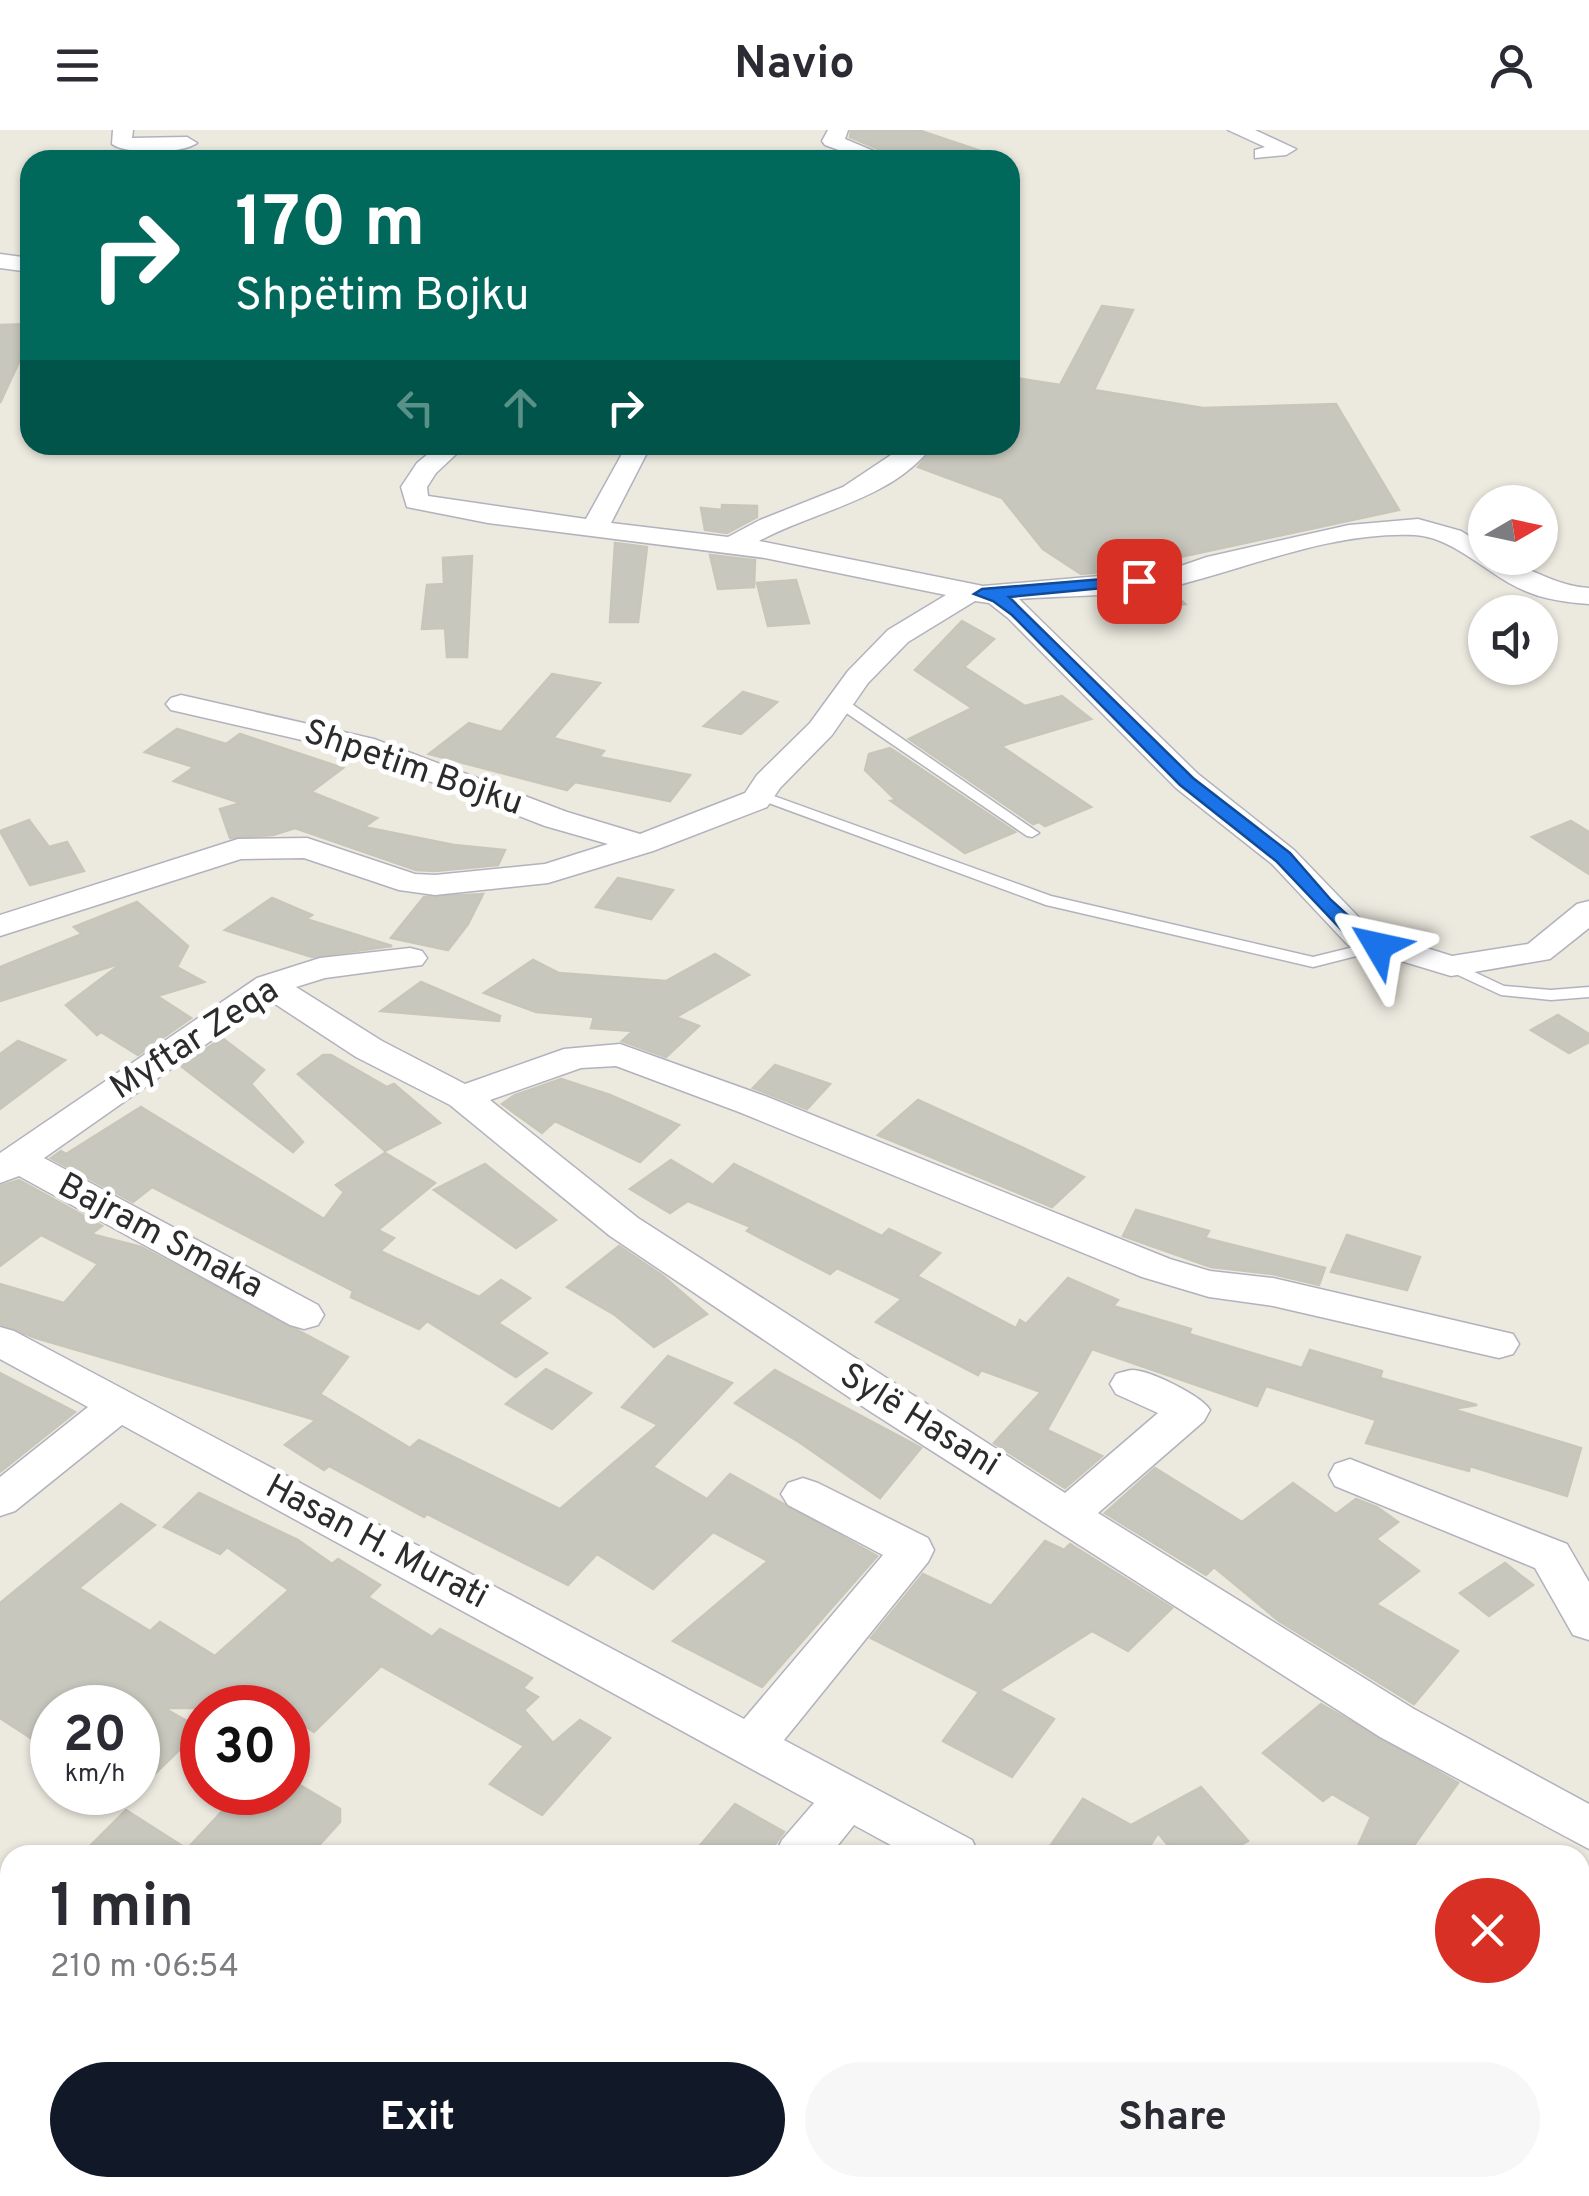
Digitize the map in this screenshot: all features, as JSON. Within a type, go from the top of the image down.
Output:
[{"type":"street","points":[[123,130],[122,144],[187,143]]},
{"type":"street","points":[[838,130],[840,133],[832,141],[858,150]]},
{"type":"street","points":[[1238,130],[1286,149],[1262,154]]},
{"type":"street","points":[[444,455],[414,487],[416,501],[440,509],[735,545],[998,597],[1018,612],[1187,782],[1283,857],[1360,938],[1378,946],[1414,952],[1451,966],[1538,952],[1589,911],[1570,882]]},
{"type":"street","points":[[595,526],[634,455]]},
{"type":"street","points":[[735,545],[755,530],[803,514],[870,483],[908,455]]},
{"type":"street","points":[[976,593],[1172,578],[1217,563],[1349,533],[1418,527],[1452,537],[1505,572],[1558,594],[1589,596]]},
{"type":"street","name":"Shpetim Bojku","points":[[0,926],[238,849],[306,848],[411,883],[435,886],[548,873],[642,844],[756,800],[858,677],[898,636],[976,593]]},
{"type":"street","name":"Shpetim Bojku","points":[[181,704],[363,745],[556,819],[642,844]]},
{"type":"street","name":"Myftar Zeqa","points":[[8,1165],[269,985],[320,968],[410,958]]},
{"type":"street","name":"Sylë Hasani","points":[[269,985],[369,1050],[463,1098],[624,1227],[886,1402],[1398,1724],[1589,1828]]},
{"type":"street","points":[[463,1098],[577,1057],[620,1055],[752,1104],[1156,1268],[1209,1284],[1273,1292],[1498,1344]]},
{"type":"street","name":"Bajram Smaka","points":[[8,1165],[304,1315]]},
{"type":"street","name":"Hasan H. Murati","points":[[0,1342],[935,1845]]},
{"type":"street","points":[[1068,1514],[1189,1410],[1131,1384]]},
{"type":"street","points":[[0,1500],[118,1406]]},
{"type":"street","points":[[1350,1475],[1552,1556],[1589,1622]]},
{"type":"street","points":[[750,1746],[841,1641],[912,1550],[803,1494]]},
{"type":"street","points":[[808,1845],[847,1798]]},
{"type":"lane","points":[[840,703],[1032,833]]},
{"type":"lane","points":[[760,795],[1046,900],[1313,962],[1378,946]]},
{"type":"lane","points":[[1451,966],[1501,990],[1551,995],[1589,992]]},
{"type":"building","points":[[851,130],[918,130],[978,150],[881,150],[850,137]]},
{"type":"building","points":[[1102,306],[1133,310],[1094,390],[1203,408],[1336,404],[1399,510],[1143,565],[1146,568],[1081,574],[1043,549],[1002,498],[918,467],[928,455],[1020,455],[1020,379],[1060,385]]},
{"type":"building","points":[[20,324],[20,360],[0,403],[0,325]]},
{"type":"building","points":[[722,505],[757,506],[757,517],[727,533],[705,530],[701,508],[722,510]]},
{"type":"building","points":[[615,543],[647,547],[638,622],[610,622]]},
{"type":"building","points":[[710,555],[755,560],[754,587],[718,589]]},
{"type":"building","points":[[472,556],[467,657],[447,657],[445,628],[422,629],[427,585],[444,584],[443,558]]},
{"type":"building","points":[[796,580],[809,623],[768,626],[757,583]]},
{"type":"building","points":[[1170,590],[1185,604],[1141,613],[1124,597]]},
{"type":"building","points":[[962,621],[994,639],[964,667],[1025,706],[1062,696],[1091,719],[1001,746],[1091,807],[1045,826],[1033,824],[909,739],[972,708],[915,670]]},
{"type":"building","points":[[552,674],[600,683],[553,738],[604,751],[599,757],[690,775],[670,801],[575,782],[567,790],[429,754],[469,723],[501,732]]},
{"type":"building","points":[[743,692],[777,702],[741,734],[704,726]]},
{"type":"building","points":[[177,729],[226,744],[240,734],[343,768],[311,792],[377,818],[364,827],[454,845],[505,850],[498,865],[435,871],[416,870],[295,828],[273,835],[230,838],[220,809],[241,803],[174,781],[194,767],[145,752]]},
{"type":"building","points":[[890,748],[1015,832],[965,853],[891,801],[896,800],[865,770],[869,754]]},
{"type":"building","points":[[29,820],[49,847],[67,842],[84,871],[30,885],[0,831]]},
{"type":"building","points":[[1571,821],[1589,832],[1589,874],[1532,837]]},
{"type":"building","points":[[618,878],[673,890],[651,919],[596,907]]},
{"type":"building","points":[[483,894],[468,924],[448,950],[391,938],[424,897]]},
{"type":"building","points":[[272,898],[312,915],[306,919],[392,946],[312,957],[225,930]]},
{"type":"building","points":[[137,902],[188,946],[177,967],[204,982],[157,996],[191,1018],[138,1055],[101,1032],[97,1035],[66,1005],[122,963],[0,1001],[0,967],[82,934],[74,927]]},
{"type":"building","points":[[715,954],[749,975],[676,1017],[699,1026],[666,1057],[622,1041],[633,1031],[591,1028],[594,1017],[536,1012],[484,993],[533,960],[559,973],[666,981]]},
{"type":"building","points":[[421,982],[500,1016],[499,1021],[381,1011]]},
{"type":"building","points":[[1558,1015],[1589,1034],[1589,1042],[1569,1053],[1531,1030]]},
{"type":"building","points":[[222,1038],[264,1070],[251,1084],[303,1142],[293,1152],[181,1066]]},
{"type":"building","points":[[18,1041],[65,1060],[0,1109],[0,1054]]},
{"type":"building","points":[[323,1055],[331,1055],[387,1087],[394,1084],[440,1123],[385,1151],[298,1074]]},
{"type":"building","points":[[775,1065],[830,1084],[807,1109],[753,1088]]},
{"type":"building","points":[[561,1079],[679,1125],[640,1162],[555,1121],[542,1133],[502,1104],[515,1095]]},
{"type":"building","points":[[918,1100],[1084,1177],[1052,1207],[878,1135]]},
{"type":"building","points":[[141,1107],[324,1219],[344,1192],[336,1185],[385,1153],[435,1183],[378,1230],[394,1238],[380,1251],[479,1297],[501,1280],[530,1298],[498,1323],[547,1353],[516,1377],[427,1321],[419,1329],[351,1297],[353,1291],[152,1187],[133,1202],[51,1158],[61,1151],[66,1154]]},
{"type":"building","points":[[671,1160],[713,1185],[734,1164],[882,1236],[889,1229],[940,1253],[917,1276],[1016,1328],[1020,1320],[1026,1324],[1068,1278],[1118,1300],[1113,1306],[1191,1329],[1189,1334],[1302,1368],[1310,1350],[1382,1371],[1380,1378],[1477,1405],[1452,1409],[1581,1448],[1567,1496],[1470,1466],[1469,1471],[1366,1443],[1376,1420],[1266,1386],[1257,1406],[1092,1349],[1047,1430],[1102,1456],[1065,1488],[994,1443],[1041,1392],[981,1370],[978,1375],[876,1322],[902,1299],[837,1268],[830,1274],[747,1231],[751,1227],[688,1201],[670,1213],[630,1189]]},
{"type":"building","points":[[485,1164],[556,1220],[516,1248],[434,1190]]},
{"type":"building","points":[[19,1180],[102,1226],[91,1234],[141,1247],[348,1357],[320,1394],[410,1448],[419,1440],[560,1509],[658,1425],[622,1407],[668,1356],[732,1383],[653,1467],[707,1499],[730,1474],[877,1556],[762,1687],[673,1641],[768,1561],[713,1532],[653,1589],[597,1554],[568,1585],[427,1514],[424,1517],[329,1466],[324,1470],[285,1445],[316,1420],[0,1324],[0,1284],[64,1303],[98,1264],[41,1235],[0,1266],[0,1186]]},
{"type":"building","points":[[1136,1210],[1209,1231],[1205,1238],[1325,1268],[1319,1285],[1273,1274],[1211,1267],[1123,1236]]},
{"type":"building","points":[[1347,1235],[1420,1257],[1407,1290],[1331,1272]]},
{"type":"building","points":[[619,1246],[663,1276],[707,1314],[654,1347],[615,1315],[567,1287]]},
{"type":"building","points":[[546,1369],[591,1393],[552,1429],[506,1404]]},
{"type":"building","points":[[775,1370],[921,1448],[880,1498],[735,1403]]},
{"type":"building","points":[[0,1373],[75,1412],[0,1472]]},
{"type":"building","points":[[1155,1468],[1242,1522],[1293,1483],[1336,1514],[1356,1499],[1377,1507],[1398,1522],[1376,1539],[1419,1571],[1376,1604],[1458,1651],[1414,1704],[1279,1621],[1214,1567],[1206,1575],[1105,1513]]},
{"type":"building","points":[[199,1493],[298,1540],[332,1564],[338,1559],[380,1585],[368,1597],[432,1637],[440,1629],[532,1678],[523,1688],[538,1697],[524,1710],[553,1743],[580,1720],[610,1738],[542,1815],[490,1784],[524,1746],[381,1666],[314,1732],[310,1729],[310,1685],[180,1685],[180,1708],[164,1708],[180,1717],[180,1749],[160,1769],[160,1685],[30,1685],[30,1738],[0,1718],[0,1603],[121,1504],[155,1525],[79,1588],[150,1631],[160,1622],[215,1656],[289,1590],[227,1547],[220,1554],[164,1527]]},
{"type":"building","points":[[1045,1541],[1064,1550],[1070,1544],[1172,1608],[1128,1651],[1092,1631],[999,1690],[1054,1719],[1012,1777],[943,1741],[979,1692],[871,1638],[923,1574],[991,1606]]},
{"type":"building","points":[[1505,1563],[1533,1585],[1489,1616],[1460,1593]]},
{"type":"building","points":[[1321,1704],[1458,1783],[1414,1845],[1358,1845],[1371,1817],[1332,1794],[1323,1801],[1263,1753]]},
{"type":"building","points":[[1201,1787],[1248,1841],[1241,1845],[1168,1845],[1158,1833],[1150,1845],[1051,1845],[1083,1799],[1131,1825]]},
{"type":"building","points":[[310,1791],[340,1809],[340,1822],[319,1845],[191,1845],[219,1815],[310,1815]]},
{"type":"building","points":[[735,1804],[784,1832],[774,1845],[700,1845]]},
{"type":"building","points":[[121,1815],[134,1815],[181,1845],[91,1845]]},
{"type":"route","points":[[1139,581],[982,594],[998,597],[1018,612],[1187,782],[1283,857],[1360,938],[1378,946]]}]
